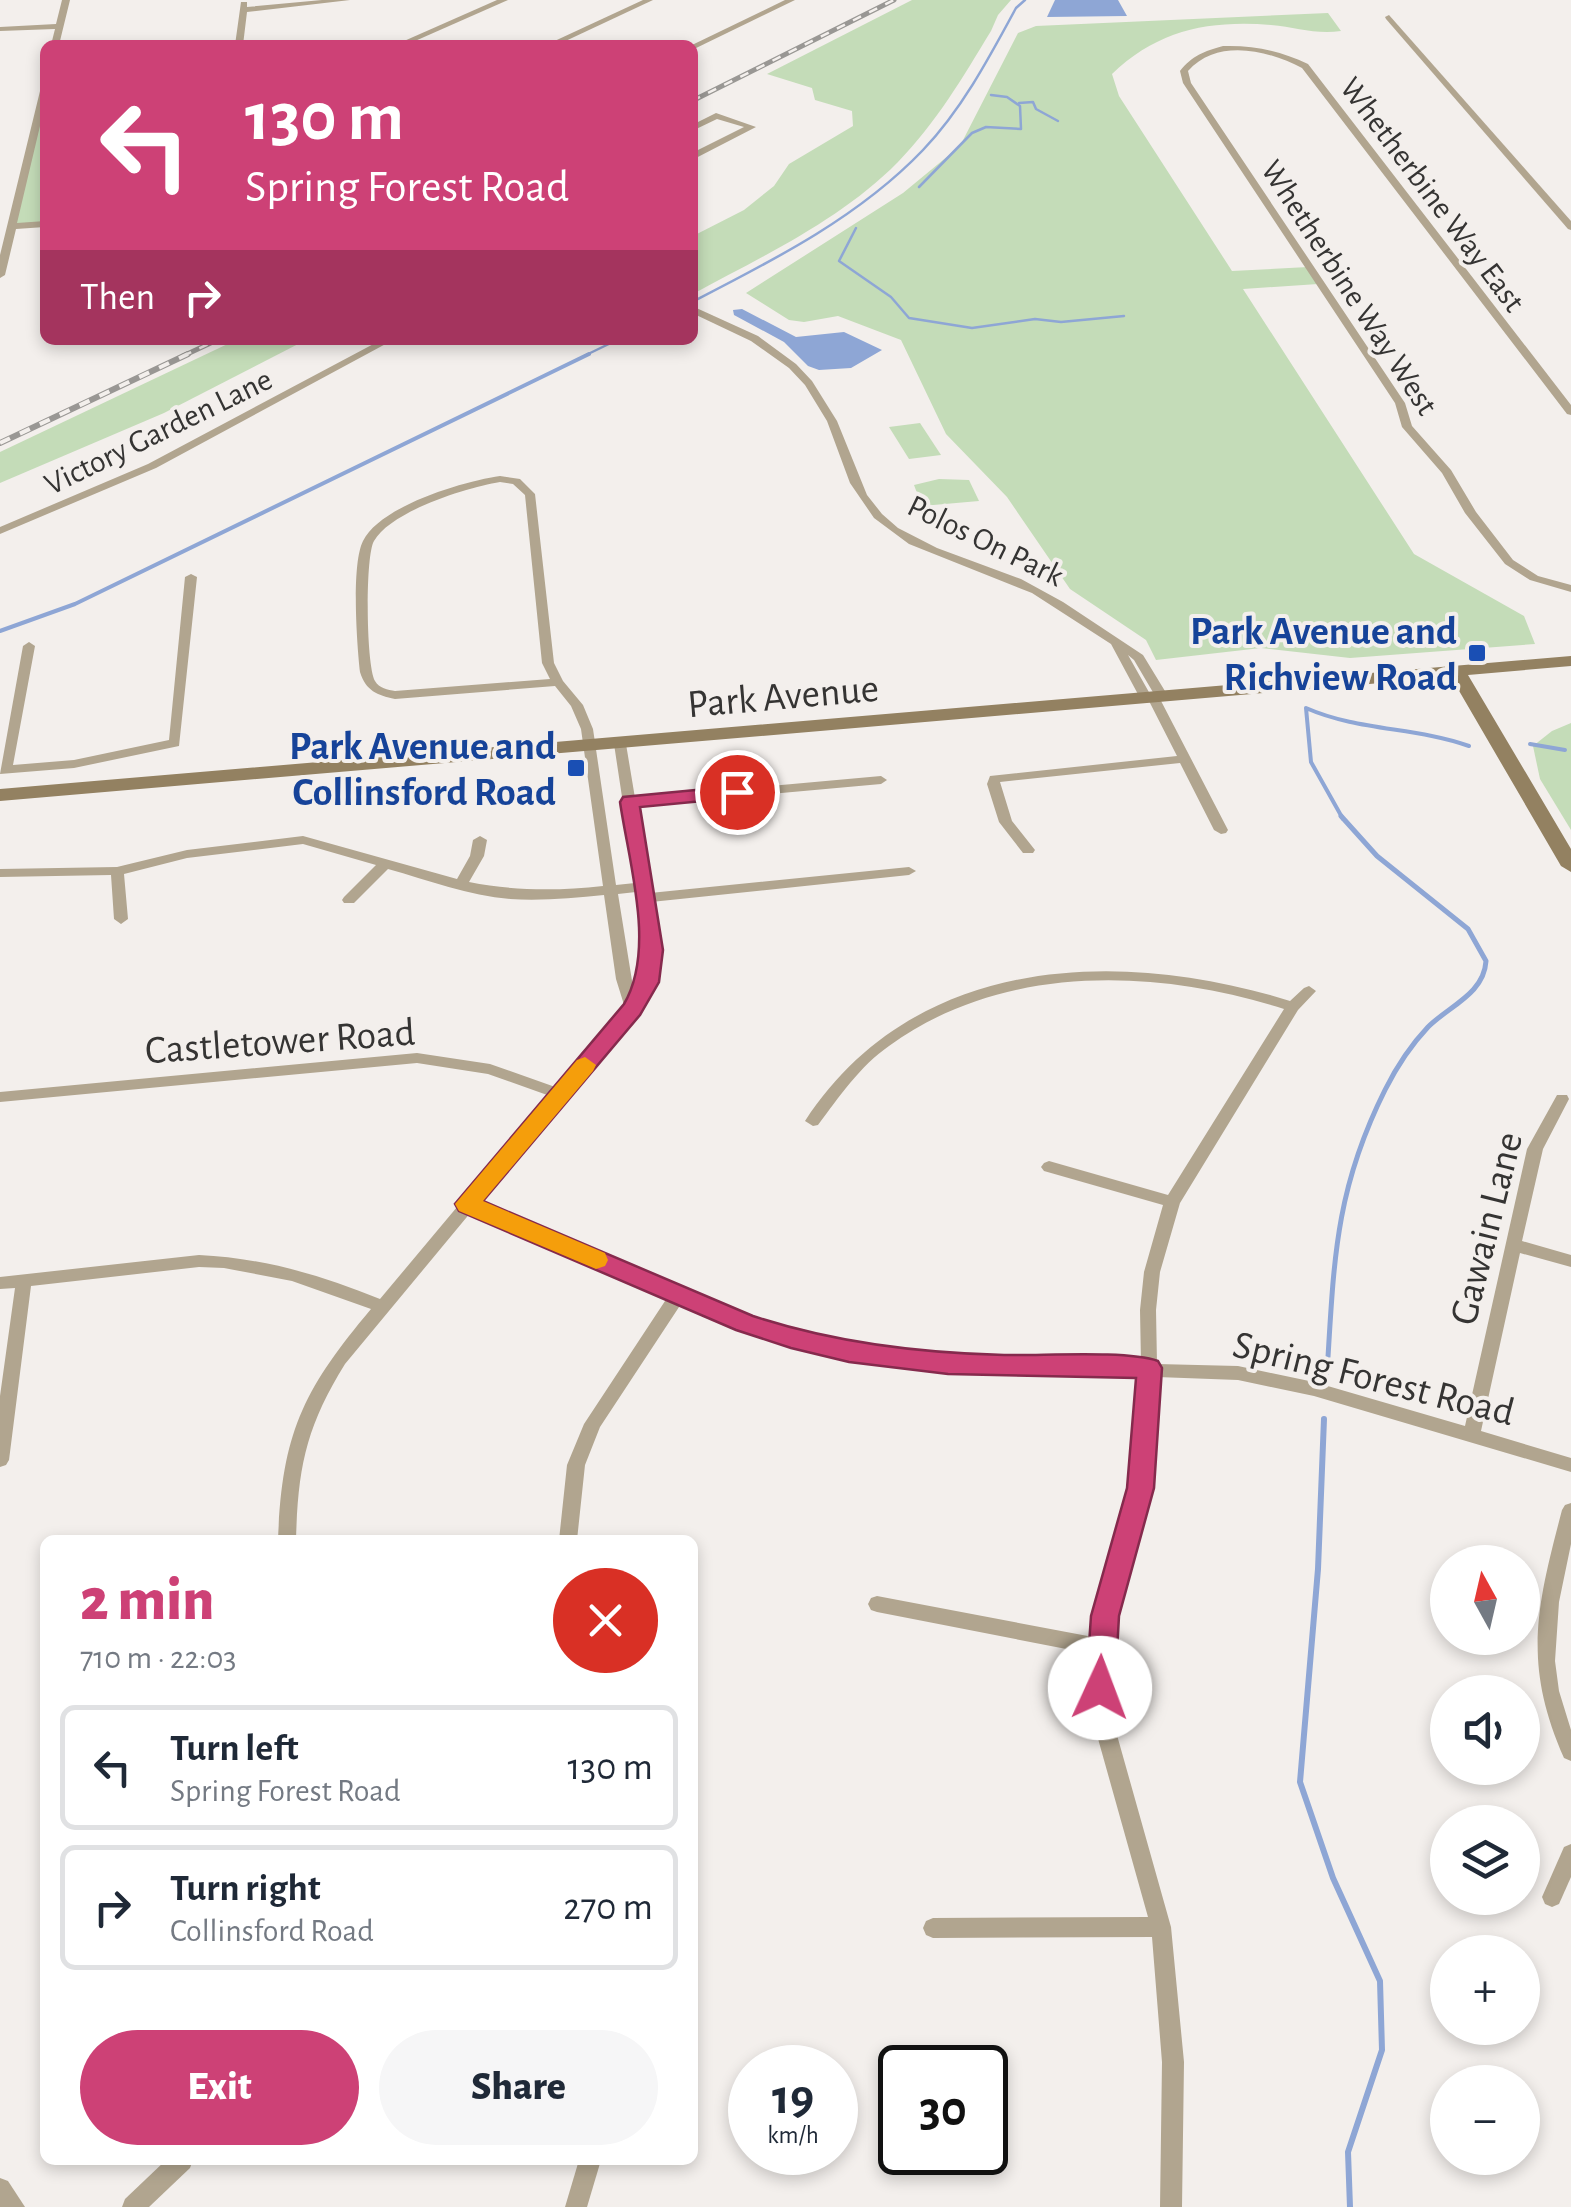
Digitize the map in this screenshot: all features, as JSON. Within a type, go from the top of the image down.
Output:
[{"type":"main road","name":"Park Avenue","points":[[0,794],[591,747],[1571,661]]},
{"type":"main road","points":[[1458,672],[1571,866]]},
{"type":"street","points":[[56,40],[66,0]]},
{"type":"street","points":[[240,40],[244,5],[346,0]]},
{"type":"street","points":[[411,40],[504,0]]},
{"type":"street","points":[[561,40],[648,0]]},
{"type":"street","points":[[698,45],[792,0]]},
{"type":"street","points":[[1389,17],[1571,227]]},
{"type":"street","points":[[0,29],[60,26]]},
{"type":"street","name":"Whetherbine Way East","points":[[1230,49],[1264,52],[1304,66],[1571,412]]},
{"type":"street","name":"Whetherbine Way West","points":[[1230,49],[1201,56],[1185,67],[1184,78],[1207,115],[1400,403],[1407,427],[1447,472],[1494,544],[1521,572],[1571,588]]},
{"type":"street","points":[[0,275],[40,108]]},
{"type":"street","points":[[698,126],[716,116],[752,127],[698,154]]},
{"type":"street","points":[[12,226],[40,224]]},
{"type":"street","name":"Polos On Park","points":[[698,311],[748,333],[802,376],[830,416],[856,489],[878,516],[913,540],[1036,591],[1114,642],[1153,697],[1221,830]]},
{"type":"street","name":"Victory Garden Lane","points":[[0,532],[152,466],[379,345]]},
{"type":"street","points":[[558,682],[395,695],[371,685],[362,654],[365,594],[361,571],[370,539],[403,512],[472,484],[500,479],[522,484],[531,499],[548,663],[577,705],[591,747],[623,979],[632,1009]]},
{"type":"street","points":[[29,646],[3,770],[90,762],[175,743],[191,577]]},
{"type":"street","points":[[287,1535],[294,1452],[309,1406],[339,1359],[632,1009],[648,982],[652,950],[620,744]]},
{"type":"street","points":[[1028,850],[1006,822],[993,784],[996,779],[1184,760]]},
{"type":"street","points":[[630,802],[881,780]]},
{"type":"street","points":[[460,885],[477,856],[480,840]]},
{"type":"street","points":[[0,872],[117,871],[186,854],[275,841],[330,845],[460,885],[528,896],[612,890],[643,892],[909,871]]},
{"type":"street","points":[[608,858],[638,856]]},
{"type":"street","points":[[349,900],[385,864]]},
{"type":"street","points":[[117,871],[121,919]]},
{"type":"street","points":[[813,1121],[854,1068],[885,1041],[918,1019],[1001,989],[1110,976],[1165,976],[1236,988],[1293,1007]]},
{"type":"street","points":[[1172,2207],[1173,2062],[1161,1927],[1106,1728],[1101,1647],[1105,1616],[1140,1488],[1152,1272],[1172,1202],[1293,1007],[1310,991]]},
{"type":"street","name":"Castletower Road","points":[[0,1096],[417,1058],[490,1069],[560,1094]]},
{"type":"street","name":"Gawain Lane","points":[[1472,1436],[1535,1149],[1562,1100]]},
{"type":"street","points":[[1048,1167],[1172,1202]]},
{"type":"street","name":"Spring Forest Road","points":[[467,1204],[744,1324],[849,1352],[948,1364],[1149,1368],[1258,1377],[1314,1389],[1571,1464]]},
{"type":"street","points":[[1514,1244],[1571,1261]]},
{"type":"street","points":[[0,1283],[230,1261],[305,1276],[382,1306]]},
{"type":"street","points":[[0,1460],[24,1280]]},
{"type":"street","points":[[569,1535],[576,1466],[593,1424],[678,1295]]},
{"type":"street","points":[[1571,1510],[1546,1606],[1544,1654],[1550,1694],[1571,1752]]},
{"type":"street","points":[[878,1604],[1101,1647]]},
{"type":"street","points":[[1552,1897],[1571,1854]]},
{"type":"street","points":[[932,1928],[1161,1927]]},
{"type":"street","points":[[134,2207],[177,2165]]},
{"type":"street","points":[[576,2207],[589,2165]]},
{"type":"street","points":[[0,2189],[14,2207]]},
{"type":"green space","points":[[912,0],[1011,0],[937,116],[876,183],[800,236],[698,291],[698,233],[744,210],[774,186],[789,164],[853,126],[852,111],[815,100],[812,88],[767,74]]},
{"type":"green space","points":[[1328,13],[1341,31],[1226,24],[1166,38],[1129,59],[1112,74],[1119,96],[1232,271],[1308,267],[1318,284],[1243,289],[1414,554],[1524,616],[1535,644],[1350,658],[1261,648],[1156,660],[1146,640],[1070,589],[1007,497],[946,434],[901,340],[838,316],[804,322],[789,320],[746,293],[903,193],[960,146],[1018,33],[1036,26]]},
{"type":"green space","points":[[39,120],[40,120],[40,223],[15,225]]},
{"type":"green space","points":[[225,345],[296,345],[164,413],[0,483],[0,452]]},
{"type":"green space","points":[[920,423],[941,455],[909,459],[889,427]]},
{"type":"green space","points":[[939,479],[969,480],[979,501],[922,506],[914,485]]},
{"type":"green space","points":[[1571,723],[1571,830],[1540,779],[1533,746]]},
{"type":"water","points":[[1055,0],[1118,0],[1127,16],[1047,17]]},
{"type":"water","points":[[742,309],[796,337],[844,332],[882,350],[851,368],[819,370],[808,366],[784,342],[734,315],[733,310]]},
{"type":"waterway","points":[[698,299],[814,235],[898,174],[950,118],[1016,8],[1025,0]]},
{"type":"waterway","points":[[919,187],[972,133],[986,127],[1021,129],[1020,106],[1007,97],[991,95]]},
{"type":"waterway","points":[[1019,103],[1033,102],[1036,109],[1058,121]]},
{"type":"waterway","points":[[856,228],[839,261],[891,297],[909,318],[972,328],[1035,319],[1061,322],[1124,316]]},
{"type":"waterway","points":[[584,356],[607,345]]},
{"type":"waterway","points":[[0,631],[75,604],[589,354]]},
{"type":"waterway","points":[[1342,817],[1311,762],[1306,708],[1346,721],[1469,746]]},
{"type":"waterway","points":[[1530,744],[1565,750]]},
{"type":"waterway","points":[[1327,1373],[1340,1229],[1355,1162],[1368,1127],[1410,1049],[1428,1027],[1472,991],[1486,961],[1468,929],[1377,856],[1342,817]]},
{"type":"waterway","points":[[1324,1419],[1318,1569],[1300,1782],[1333,1878],[1380,1981],[1382,2050],[1348,2152],[1350,2207]]},
{"type":"railway","points":[[698,98],[894,0]]},
{"type":"railway","points":[[183,356],[206,345]]},
{"type":"railway","points":[[0,443],[188,354]]},
{"type":"slow traffic","points":[[585,1065],[467,1204],[596,1260]]},
{"type":"place","name":"Park Avenue and Richview Road","points":[[1477,653]]},
{"type":"place","name":"Park Avenue and Collinsford Road","points":[[576,768]]},
{"type":"route","points":[[737,792],[630,802],[652,950],[648,982],[632,1009],[467,1204],[744,1324],[849,1352],[948,1364],[1149,1368],[1140,1488],[1105,1616],[1100,1688]]}]
